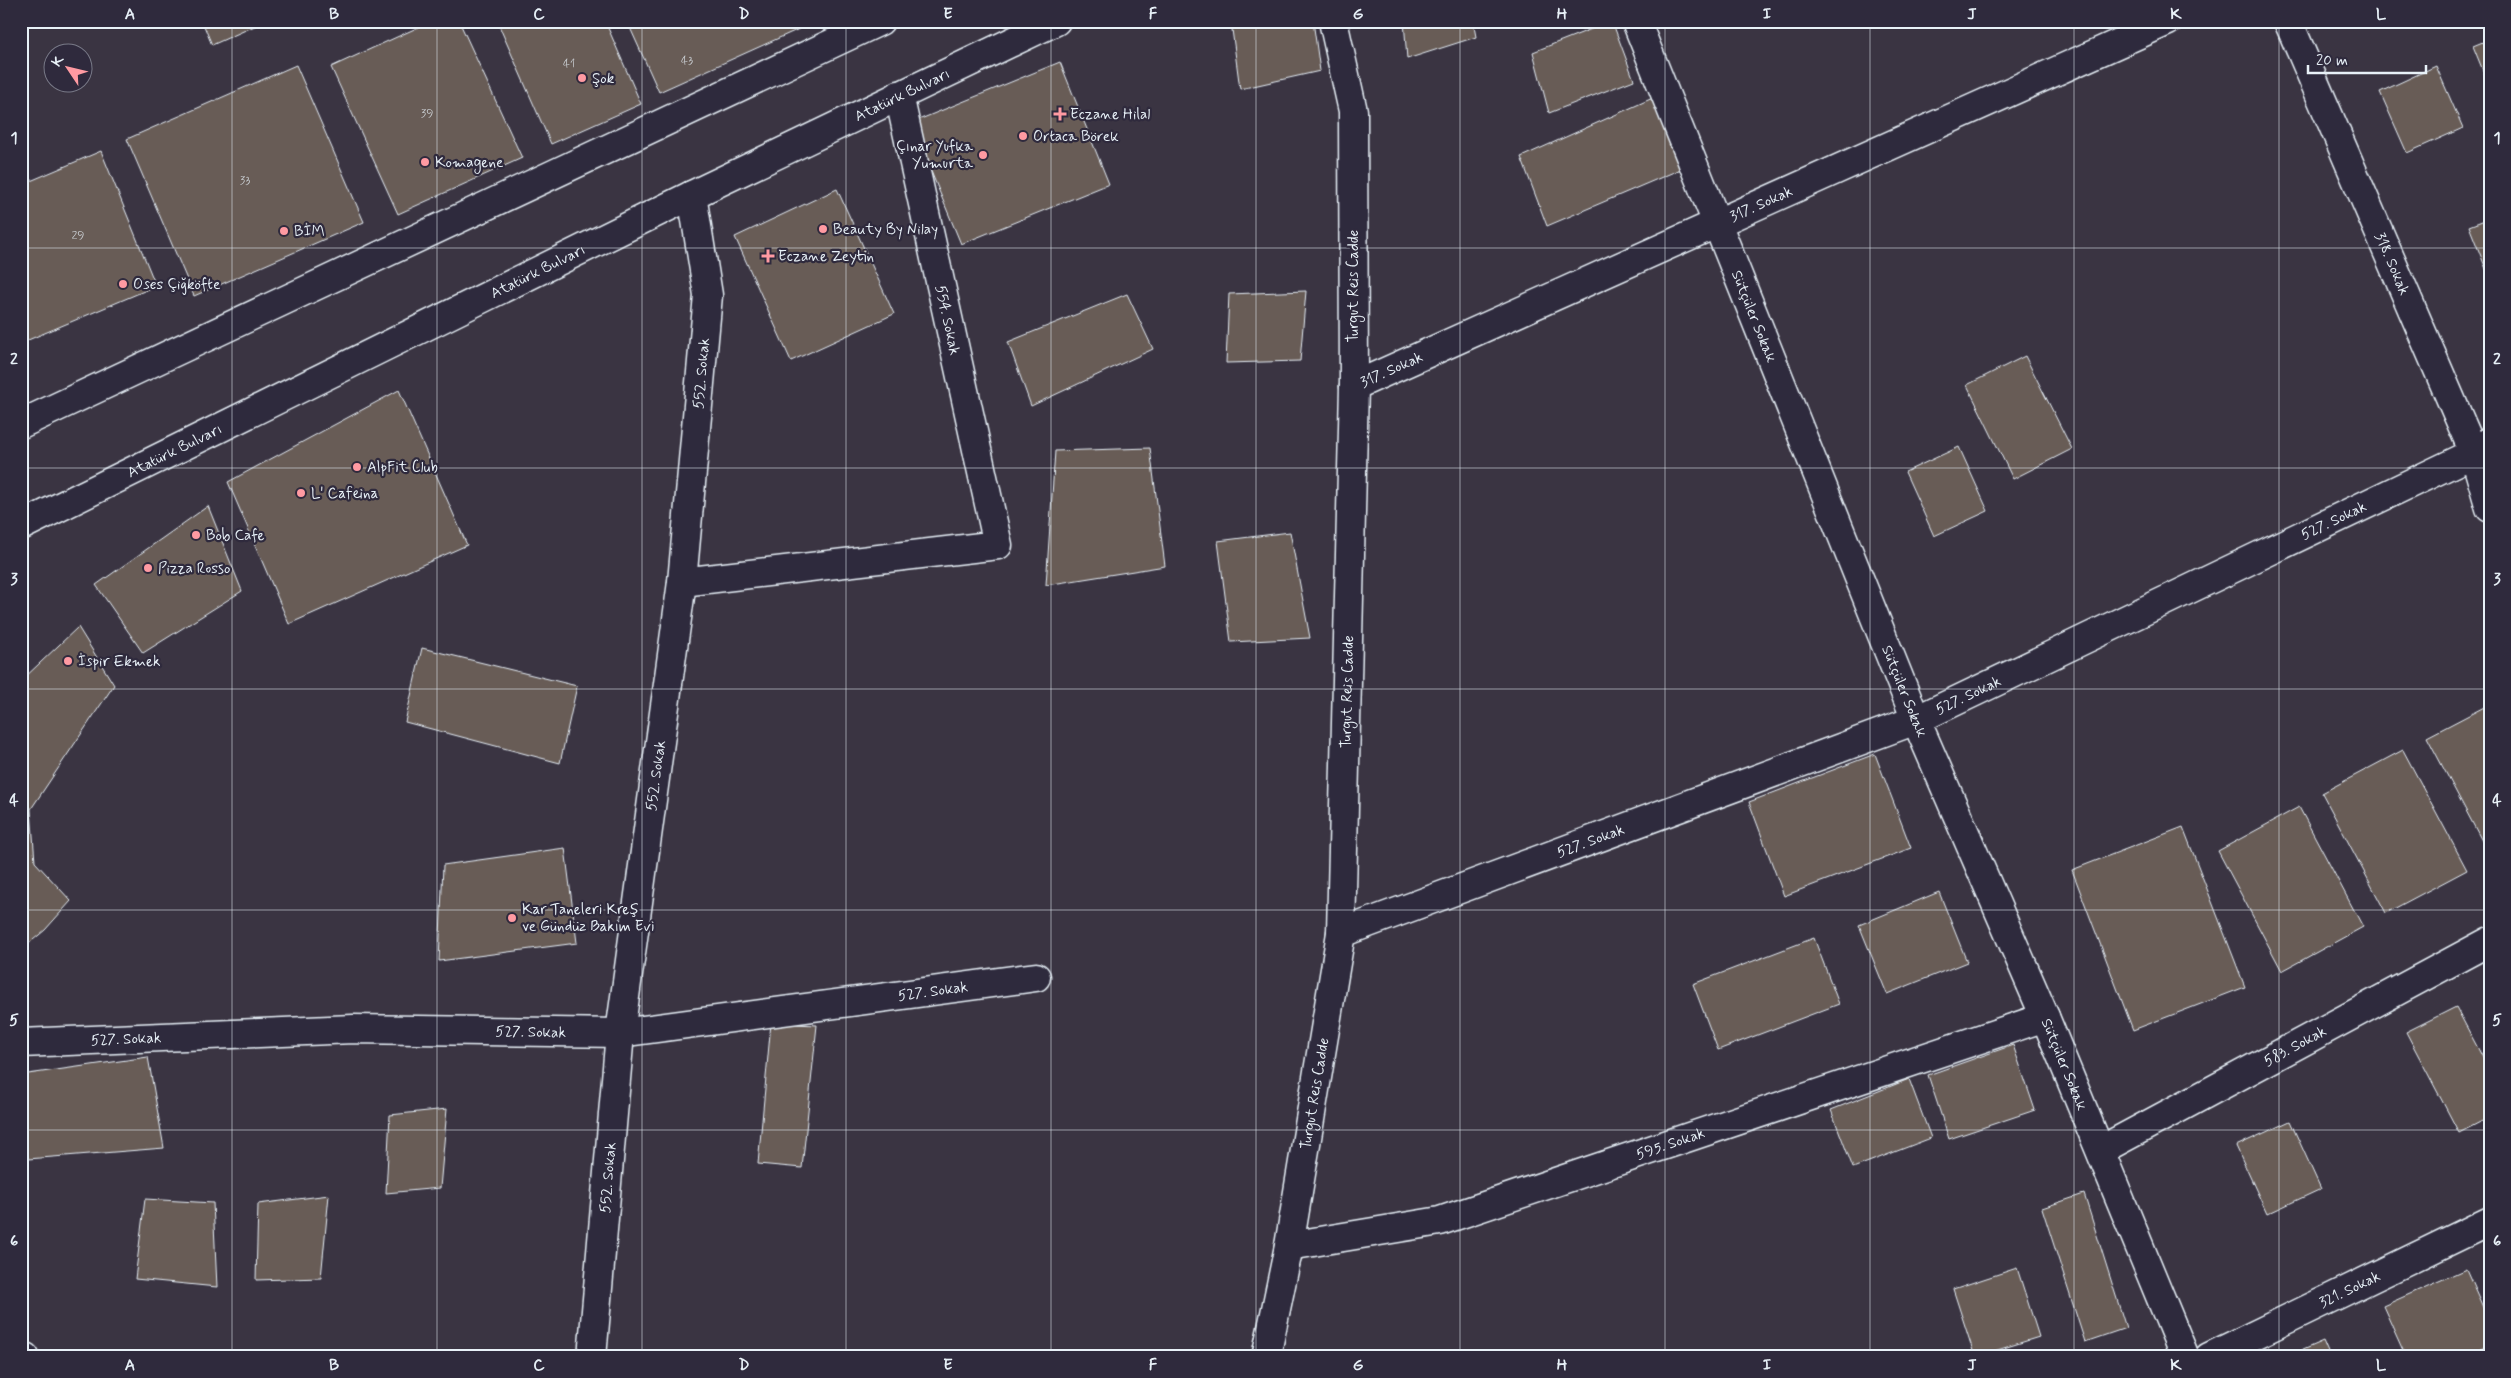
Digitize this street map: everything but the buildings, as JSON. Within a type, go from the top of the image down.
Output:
[{"type":"street","points":[[21,424],[843,29],[880,21]]},
{"type":"street","name":"Atatürk Bulvarı","points":[[21,526],[692,195],[1056,21]]},
{"type":"street","name":"Turgut Reis Cadde","points":[[1266,1357],[1289,1246],[1341,933],[1354,386],[1352,110],[1333,21]]},
{"type":"street","name":"Sütçüler Sokak","points":[[1636,21],[1916,720],[2045,1017],[2185,1357]]},
{"type":"street","name":"317. Sokak","points":[[1354,386],[2168,21]]},
{"type":"street","name":"318. Sokak","points":[[2288,21],[2482,447],[2490,508]]},
{"type":"street","name":"554. Sokak","points":[[682,582],[998,545],[899,95]]},
{"type":"street","name":"552. Sokak","points":[[592,1357],[620,1034],[682,582],[708,295],[692,195]]},
{"type":"street","name":"527. Sokak","points":[[1341,933],[1916,720],[2482,447]]},
{"type":"street","name":"583. Sokak","points":[[2100,1150],[2490,942]]},
{"type":"street","name":"527. Sokak","points":[[21,1043],[353,1029],[620,1034],[1036,977]]},
{"type":"street","name":"595. Sokak","points":[[1289,1246],[1440,1221],[2045,1017]]},
{"type":"street","name":"321. Sokak","points":[[2209,1357],[2488,1226]]},
{"type":"place","name":"Şok","points":[[582,78]]},
{"type":"place","name":"Eczane Hilal","points":[[1060,114]]},
{"type":"place","name":"Ortaca Börek","points":[[1023,136]]},
{"type":"place","name":"Çınar Yufka Yumurta","points":[[983,155]]},
{"type":"place","name":"Komagene","points":[[425,162]]},
{"type":"place","name":"Beauty By Nilay","points":[[823,229]]},
{"type":"place","name":"BİM","points":[[284,231]]},
{"type":"place","name":"Eczane Zeytin","points":[[768,256]]},
{"type":"place","name":"Oses Çiğköfte","points":[[123,284]]},
{"type":"place","name":"AlpFit Club","points":[[357,467]]},
{"type":"place","name":"L' Cafeina","points":[[301,493]]},
{"type":"place","name":"Bob Cafe","points":[[196,535]]},
{"type":"place","name":"Pizza Rosso","points":[[148,568]]},
{"type":"place","name":"İspir Ekmek","points":[[68,661]]},
{"type":"place","name":"Kar Taneleri Kreş ve Gündüz Bakım Evi","points":[[512,918]]}]
